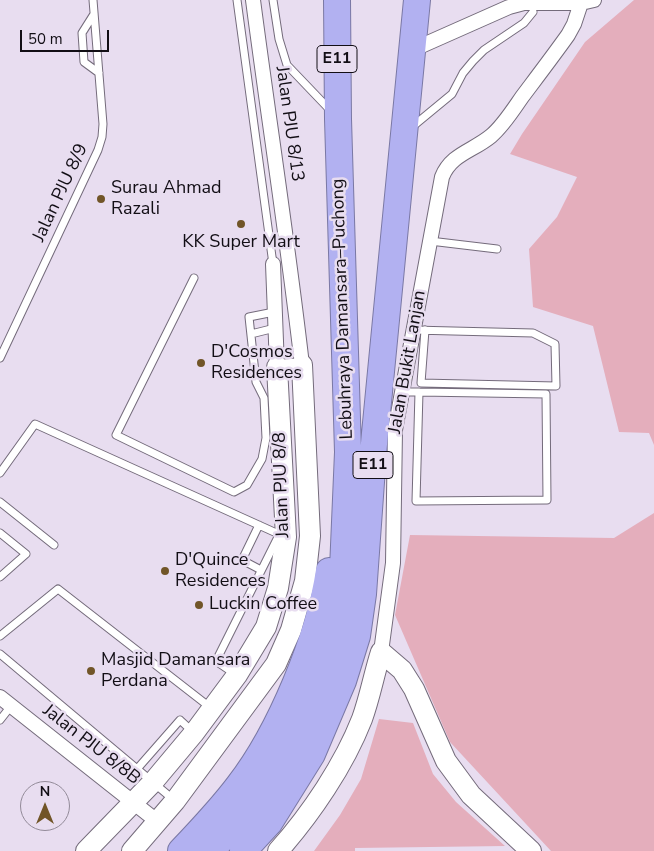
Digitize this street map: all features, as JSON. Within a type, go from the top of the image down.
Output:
[{"type":"highway","name":"Lebuhraya Damansara–Puchong","points":[[211,851],[260,796],[297,739],[327,671],[337,633],[342,592],[348,452],[338,119],[337,0]]},
{"type":"highway","name":"Lebuhraya Damansara–Puchong","points":[[243,851],[269,824],[312,754],[343,681],[357,636],[363,594],[373,454],[417,0]]},
{"type":"highway","points":[[180,851],[240,785],[263,750],[289,698],[312,640],[327,584],[348,452]]},
{"type":"street","name":"Jalan PJU 8/13","points":[[253,0],[277,182],[289,253],[297,328]]},
{"type":"street","points":[[412,50],[508,7],[538,2],[587,2]]},
{"type":"street","name":"Jalan Bukit Lanjan","points":[[278,851],[305,818],[327,786],[349,746],[362,718],[381,652],[393,564],[395,430],[401,392],[419,330],[430,241],[442,177],[446,168],[463,152],[492,136],[568,35],[587,2]]},
{"type":"street","points":[[274,309],[289,253]]},
{"type":"street","points":[[273,264],[280,281],[289,294],[297,328]]},
{"type":"street","name":"Jalan PJU 8/8","points":[[86,851],[153,782],[194,734],[236,675],[266,627],[278,588],[282,536],[273,264]]},
{"type":"street","name":"Jalan PJU 8/8","points":[[132,851],[175,801],[276,664],[291,630],[305,581],[310,536],[302,365],[297,328]]},
{"type":"street","points":[[277,367],[302,365]]},
{"type":"street","points":[[381,652],[402,670],[414,690],[446,761],[471,795],[531,851]]},
{"type":"street","name":"Jalan PJU 8/8B","points":[[0,697],[158,822]]},
{"type":"lane","name":"Jalan PJU 8/9","points":[[0,358],[98,150],[102,137],[93,0]]},
{"type":"lane","points":[[237,0],[273,264]]},
{"type":"lane","points":[[273,0],[279,39],[288,65],[338,119]]},
{"type":"lane","points":[[405,132],[452,94],[463,73],[484,50],[524,24],[533,12]]},
{"type":"lane","points":[[94,13],[82,33],[84,62],[99,73]]},
{"type":"lane","points":[[430,241],[497,249]]},
{"type":"lane","points":[[194,278],[116,435],[234,492],[247,485],[262,459],[266,438],[264,398],[256,382],[249,317],[274,309]]},
{"type":"lane","points":[[251,334],[275,328]]},
{"type":"lane","points":[[419,330],[533,333],[555,344],[556,386],[421,384],[419,330]]},
{"type":"lane","points":[[401,392],[419,392],[546,394],[547,500],[416,501],[419,392]]},
{"type":"lane","points":[[0,473],[35,424],[282,536],[261,570],[216,661],[236,675]]},
{"type":"lane","points":[[0,502],[54,545]]},
{"type":"lane","points":[[259,525],[242,560],[261,570]]},
{"type":"lane","points":[[0,533],[26,554],[0,577]]},
{"type":"lane","points":[[0,636],[58,589],[213,709]]},
{"type":"lane","points":[[0,654],[175,801]]},
{"type":"lane","points":[[0,720],[11,706]]},
{"type":"lane","points":[[137,769],[180,720],[194,734]]},
{"type":"shaded area","points":[[634,0],[654,0],[654,445],[649,433],[619,432],[593,326],[533,307],[529,249],[557,217],[577,177],[510,154],[585,42]]},
{"type":"shaded area","points":[[654,513],[654,851],[551,851],[450,742],[395,615],[410,535],[614,538]]},
{"type":"shaded area","points":[[379,719],[413,723],[433,774],[456,802],[505,846],[355,848],[355,851],[314,851],[340,815],[361,779]]},
{"type":"place","name":"Surau Ahmad Razali","points":[[101,199]]},
{"type":"place","name":"KK Super Mart","points":[[241,224]]},
{"type":"place","name":"D'Cosmos Residences","points":[[201,363]]},
{"type":"place","name":"D'Quince Residences","points":[[165,571]]},
{"type":"place","name":"Luckin Coffee","points":[[199,605]]},
{"type":"place","name":"Masjid Damansara Perdana","points":[[91,671]]}]
